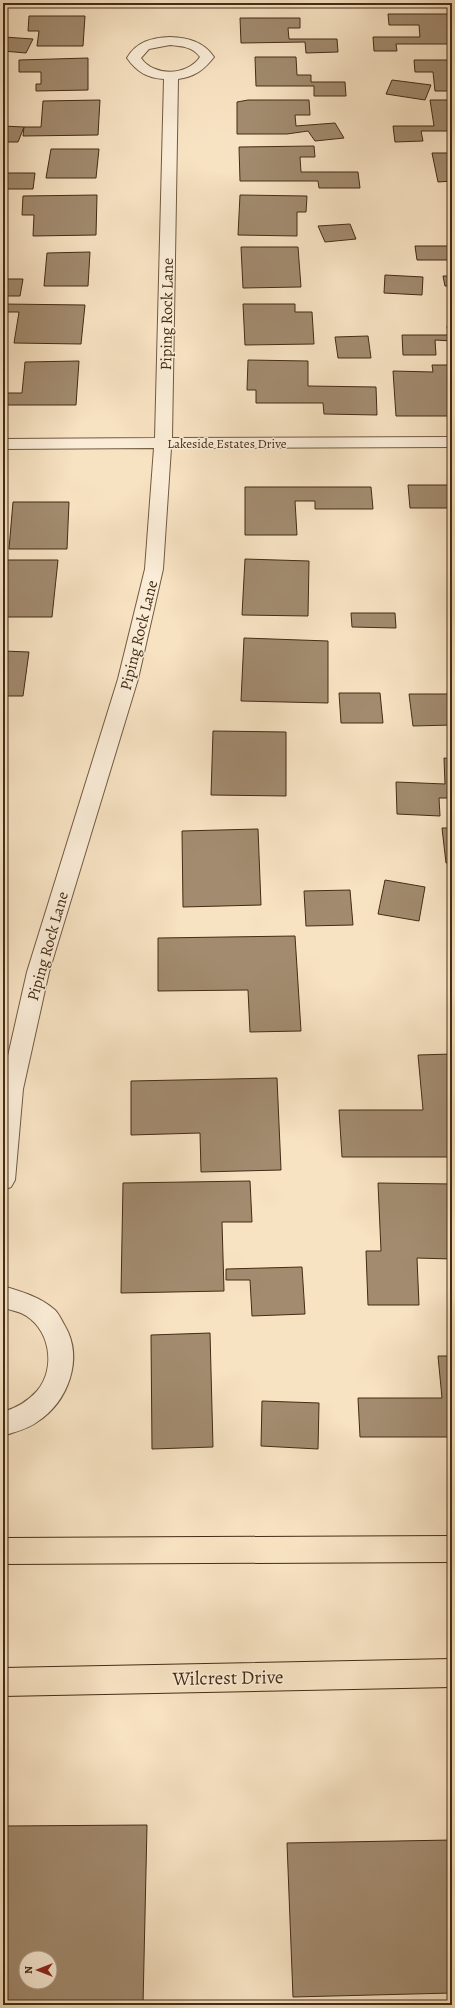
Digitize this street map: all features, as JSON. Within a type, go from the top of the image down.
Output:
[{"type":"main road","points":[[3,1551],[452,1549]]},
{"type":"main road","name":"Wilcrest Drive","points":[[3,1682],[452,1673]]},
{"type":"street","points":[[170,41],[196,45],[204,51],[207,57],[204,64],[197,70],[171,75],[145,71],[137,65],[134,58],[136,52],[144,46],[156,42],[170,41]]},
{"type":"street","name":"Piping Rock Lane","points":[[3,1180],[12,1089],[38,972],[128,679],[154,569],[163,443],[171,75]]},
{"type":"street","name":"Lakeside Estates Drive","points":[[3,444],[452,442]]},
{"type":"street","points":[[3,1296],[19,1299],[42,1312],[58,1332],[63,1358],[57,1384],[40,1406],[15,1422],[3,1424]]},
{"type":"building","points":[[366,3],[397,3],[397,6],[366,6]]},
{"type":"building","points":[[388,14],[452,14],[452,44],[396,44],[397,51],[374,51],[373,37],[420,37],[419,25],[389,25]]},
{"type":"building","points":[[29,16],[85,16],[83,46],[37,46],[39,31],[28,31]]},
{"type":"building","points":[[240,18],[300,18],[300,28],[288,28],[289,39],[337,39],[338,52],[306,53],[305,42],[241,43]]},
{"type":"building","points":[[4,37],[33,39],[26,53],[3,51]]},
{"type":"building","points":[[255,57],[296,57],[297,75],[311,75],[311,82],[345,82],[346,96],[314,96],[314,86],[256,86]]},
{"type":"building","points":[[88,58],[88,90],[36,91],[36,84],[41,84],[41,72],[19,72],[19,60]]},
{"type":"building","points":[[414,60],[452,60],[452,91],[435,91],[433,72],[415,72]]},
{"type":"building","points":[[392,80],[431,85],[425,100],[386,94]]},
{"type":"building","points":[[100,100],[98,135],[23,136],[24,127],[41,127],[43,101]]},
{"type":"building","points":[[248,100],[309,100],[310,115],[295,115],[296,126],[335,123],[344,138],[315,141],[308,131],[287,134],[237,134],[237,102]]},
{"type":"building","points":[[430,100],[452,100],[452,131],[421,131],[423,141],[395,142],[393,126],[434,126]]},
{"type":"building","points":[[3,126],[24,127],[18,142],[3,142]]},
{"type":"building","points":[[314,146],[315,157],[300,157],[301,172],[358,172],[360,188],[319,188],[318,181],[240,181],[239,147]]},
{"type":"building","points":[[51,149],[99,149],[96,178],[46,178]]},
{"type":"building","points":[[432,153],[452,153],[452,181],[438,182]]},
{"type":"building","points":[[3,173],[35,173],[33,189],[3,189]]},
{"type":"building","points":[[97,195],[96,235],[33,236],[34,215],[22,215],[23,196]]},
{"type":"building","points":[[240,195],[307,196],[306,212],[297,212],[297,236],[238,235]]},
{"type":"building","points":[[350,224],[356,239],[325,242],[318,226]]},
{"type":"building","points":[[415,246],[452,246],[452,260],[417,260]]},
{"type":"building","points":[[241,247],[298,247],[301,287],[243,288]]},
{"type":"building","points":[[90,252],[88,286],[44,286],[47,253]]},
{"type":"building","points":[[385,275],[423,277],[422,295],[384,293]]},
{"type":"building","points":[[443,276],[452,276],[452,286],[445,286]]},
{"type":"building","points":[[3,279],[23,279],[20,296],[3,296]]},
{"type":"building","points":[[3,304],[85,305],[81,344],[14,343],[19,312],[3,312]]},
{"type":"building","points":[[243,304],[295,304],[295,312],[312,312],[314,344],[245,345]]},
{"type":"building","points":[[447,326],[452,326],[452,341],[435,340],[436,355],[403,355],[402,335],[448,335]]},
{"type":"building","points":[[368,336],[371,358],[338,358],[335,337]]},
{"type":"building","points":[[248,360],[308,361],[308,386],[376,387],[377,415],[324,414],[323,403],[256,403],[256,390],[247,390]]},
{"type":"building","points":[[79,361],[76,405],[3,405],[3,393],[22,393],[25,362]]},
{"type":"building","points":[[432,365],[452,365],[452,416],[396,416],[393,371],[433,372]]},
{"type":"building","points":[[408,485],[452,485],[452,508],[410,508]]},
{"type":"building","points":[[245,487],[371,487],[373,509],[315,509],[315,501],[295,501],[297,535],[245,535]]},
{"type":"building","points":[[13,502],[69,502],[67,549],[9,549]]},
{"type":"building","points":[[245,559],[309,561],[308,616],[242,615]]},
{"type":"building","points":[[3,560],[58,560],[52,617],[3,617]]},
{"type":"building","points":[[351,613],[395,613],[396,628],[352,627]]},
{"type":"building","points":[[244,638],[328,641],[328,703],[241,701]]},
{"type":"building","points":[[3,651],[29,652],[23,696],[6,696],[3,714]]},
{"type":"building","points":[[339,693],[380,693],[383,723],[341,723]]},
{"type":"building","points":[[409,694],[452,694],[452,725],[413,726]]},
{"type":"building","points":[[213,731],[286,732],[286,796],[211,795]]},
{"type":"building","points":[[444,758],[452,759],[452,798],[439,798],[440,816],[397,814],[396,782],[445,784]]},
{"type":"building","points":[[442,828],[452,828],[452,863],[446,863]]},
{"type":"building","points":[[258,829],[261,905],[183,907],[182,831]]},
{"type":"building","points":[[385,880],[425,887],[419,921],[378,914]]},
{"type":"building","points":[[350,890],[353,925],[306,926],[304,891]]},
{"type":"building","points":[[295,936],[301,1031],[250,1032],[248,990],[158,991],[158,938]]},
{"type":"building","points":[[452,1054],[452,1157],[342,1157],[339,1110],[423,1110],[418,1055]]},
{"type":"building","points":[[277,1078],[281,1170],[201,1172],[200,1133],[131,1135],[131,1081]]},
{"type":"building","points":[[250,1181],[252,1222],[222,1222],[224,1291],[121,1293],[123,1183]]},
{"type":"building","points":[[378,1183],[452,1184],[452,1259],[417,1258],[419,1305],[368,1305],[366,1251],[381,1251]]},
{"type":"building","points":[[302,1267],[305,1314],[252,1316],[250,1280],[226,1280],[226,1269]]},
{"type":"building","points":[[210,1333],[213,1447],[152,1449],[151,1335]]},
{"type":"building","points":[[438,1356],[452,1356],[452,1437],[360,1437],[358,1398],[442,1398]]},
{"type":"building","points":[[262,1401],[319,1403],[318,1449],[261,1446]]},
{"type":"building","points":[[147,1825],[143,2005],[3,2005],[3,1892],[7,1826]]},
{"type":"building","points":[[452,1840],[452,1993],[293,1997],[287,1843]]}]
